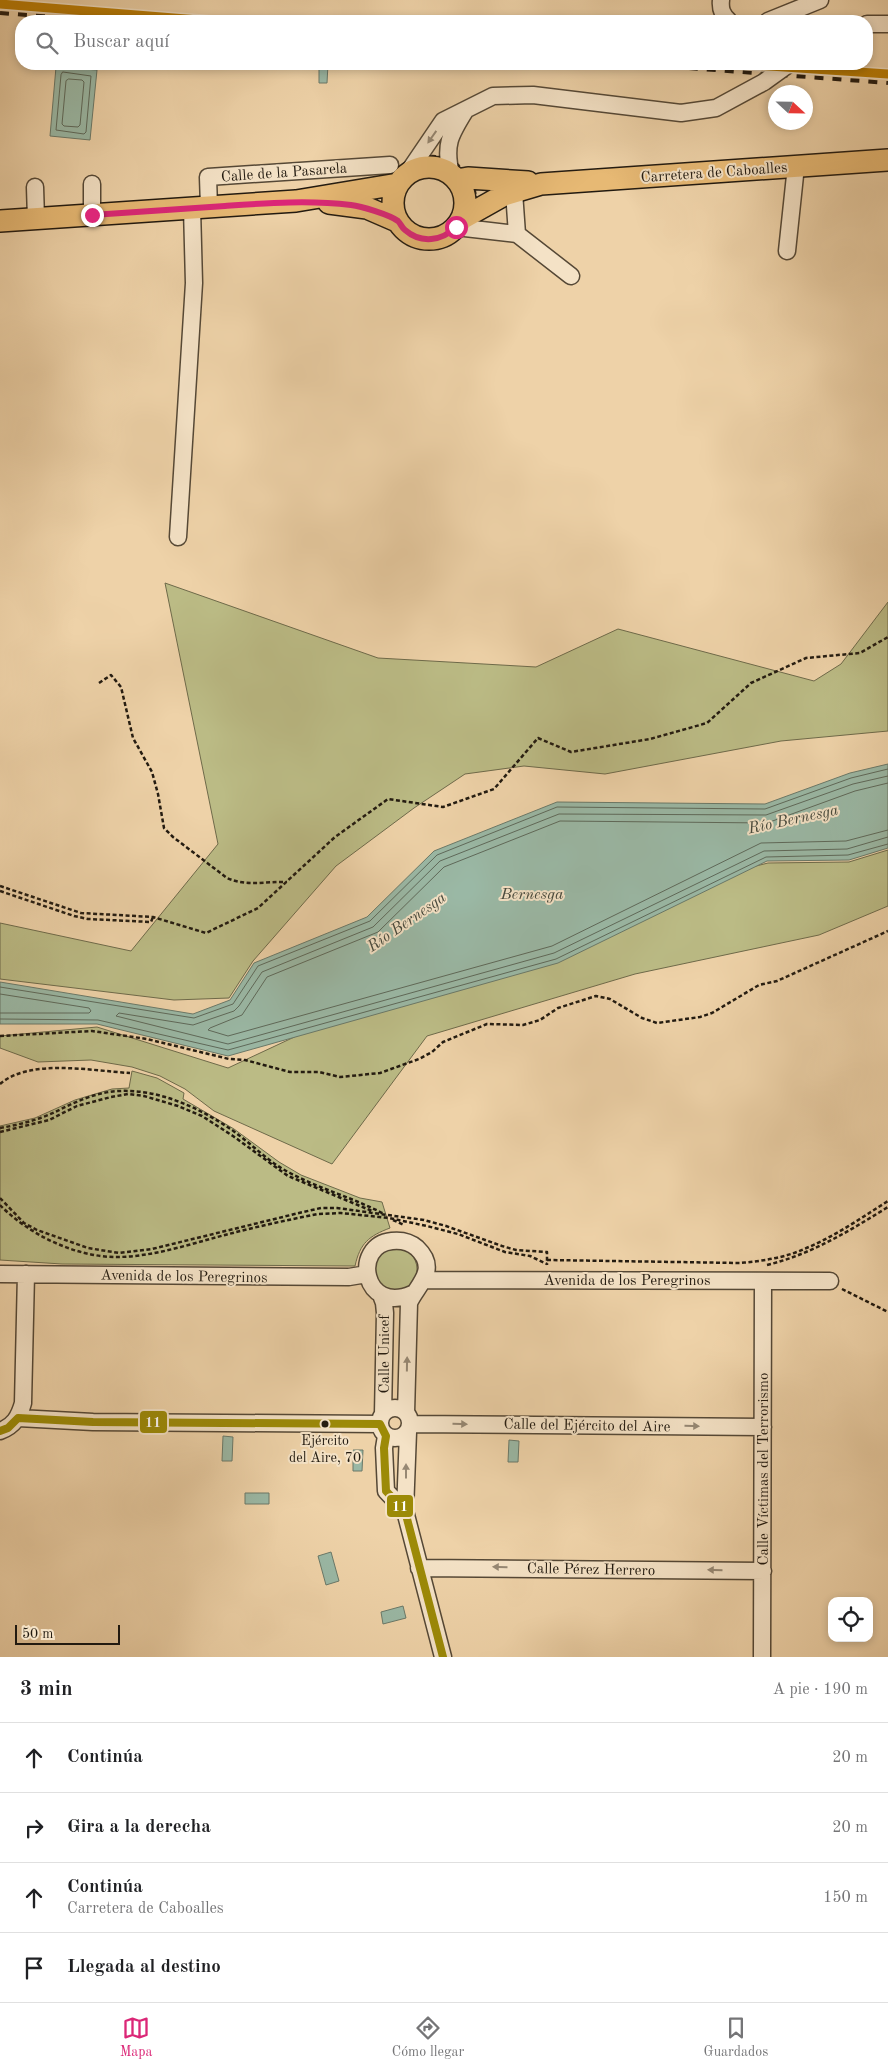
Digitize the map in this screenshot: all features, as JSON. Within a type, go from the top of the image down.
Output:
[{"type":"main road","name":"Carretera de Caboalles","points":[[456,173],[489,181],[514,180],[541,184],[888,160]]},
{"type":"main road","points":[[0,221],[296,201],[353,205],[367,208],[393,219],[412,236],[422,239],[433,240],[443,237],[465,222],[466,202],[456,173],[429,167],[296,201]]},
{"type":"main road","points":[[393,219],[393,201],[400,174]]},
{"type":"main road","name":"Carretera de Caboalles","points":[[465,222],[504,195],[541,184]]},
{"type":"street","points":[[721,0],[720,7],[723,15]]},
{"type":"street","points":[[783,15],[820,0]]},
{"type":"street","points":[[873,24],[888,24]]},
{"type":"street","points":[[400,174],[443,121],[493,96],[533,95],[681,113],[716,108],[764,82],[781,70]]},
{"type":"street","points":[[456,173],[447,146],[452,131],[466,109]]},
{"type":"street","points":[[787,252],[796,166]]},
{"type":"street","name":"Calle de la Pasarela","points":[[201,208],[208,177],[400,174]]},
{"type":"street","points":[[92,184],[92,215]]},
{"type":"street","points":[[35,187],[36,219]]},
{"type":"street","points":[[514,192],[517,234]]},
{"type":"street","points":[[178,536],[194,283],[201,208]]},
{"type":"street","points":[[465,222],[517,234],[571,276]]},
{"type":"street","points":[[400,1240],[410,1243],[418,1249],[424,1259],[426,1269],[424,1280],[420,1288],[412,1294],[397,1299],[381,1295],[374,1289],[367,1274],[368,1263],[372,1253],[379,1245],[389,1241],[400,1240]]},
{"type":"street","name":"Avenida de los Peregrinos","points":[[0,1274],[349,1277],[367,1274]]},
{"type":"street","points":[[0,1430],[8,1428],[18,1418],[23,1403],[26,1274]]},
{"type":"street","name":"Avenida de los Peregrinos","points":[[424,1280],[830,1281]]},
{"type":"street","name":"Calle Víctimas del Terrorismo","points":[[762,1657],[763,1281]]},
{"type":"street","name":"Calle Unicef","points":[[412,1294],[408,1312],[408,1423],[405,1511],[443,1657]]},
{"type":"street","name":"Calle Unicef","points":[[381,1295],[385,1313],[383,1425],[386,1491],[405,1511]]},
{"type":"street","points":[[18,1418],[93,1422],[383,1425],[395,1439],[404,1436],[408,1423],[402,1410],[392,1408],[383,1425]]},
{"type":"street","name":"Calle del Ejército del Aire","points":[[408,1423],[763,1427]]},
{"type":"street","name":"Calle Pérez Herrero","points":[[419,1568],[763,1571]]},
{"type":"path","points":[[400,174],[398,169],[410,160],[400,174],[385,197],[393,219],[393,227],[403,238],[416,245],[431,247],[445,245],[458,238],[476,200],[474,186],[456,173],[441,157],[426,156],[400,174]]},
{"type":"path","points":[[0,886],[81,913],[153,917],[206,933],[258,908],[335,837],[388,799],[443,807],[494,789],[538,738],[572,752],[650,739],[707,723],[751,682],[806,658],[860,652],[888,637]]},
{"type":"path","points":[[99,683],[111,675],[121,688],[133,738],[152,772],[164,828],[173,838],[219,870],[227,878],[236,882],[248,884],[288,882]]},
{"type":"path","points":[[0,891],[66,914],[88,919],[152,922],[153,917]]},
{"type":"path","points":[[0,1036],[92,1031],[147,1039],[229,1059],[245,1060],[290,1072],[319,1072],[340,1077],[380,1073],[419,1059],[432,1052],[442,1042],[486,1024],[523,1025],[540,1020],[558,1008],[596,996],[610,999],[642,1018],[657,1023],[700,1017],[712,1013],[758,985],[777,981],[888,931]]},
{"type":"path","points":[[0,1084],[5,1080],[36,1068],[130,1073]]},
{"type":"path","points":[[0,1128],[38,1118],[96,1094],[140,1091],[160,1095],[197,1109],[213,1118],[290,1173],[386,1214]]},
{"type":"path","points":[[0,1132],[49,1120],[78,1106],[111,1097],[128,1094],[144,1096],[178,1106],[202,1116],[288,1176],[377,1214],[458,1234],[505,1252],[530,1256],[547,1264]]},
{"type":"path","points":[[0,1198],[24,1223],[37,1230],[88,1248],[119,1253],[152,1249],[322,1208],[337,1208],[386,1214],[446,1226],[516,1250],[547,1252],[547,1269]]},
{"type":"path","points":[[547,1260],[740,1263],[767,1260],[804,1250],[888,1201]]},
{"type":"path","points":[[0,1205],[22,1226],[43,1237],[71,1248],[115,1257],[175,1248],[318,1214],[341,1213],[389,1218],[408,1227]]},
{"type":"path","points":[[753,1266],[790,1259],[829,1243],[888,1207]]},
{"type":"path","points":[[830,1281],[836,1287],[888,1312]]},
{"type":"green space","points":[[165,583],[378,658],[536,667],[618,629],[814,681],[841,664],[888,602],[888,731],[781,741],[605,774],[524,766],[465,774],[414,808],[336,866],[253,961],[229,998],[174,1000],[0,979],[0,923],[131,951],[218,844]]},
{"type":"green space","points":[[888,850],[888,906],[819,935],[635,974],[427,1036],[332,1164],[214,1111],[185,1089],[160,1076],[132,1067],[91,1060],[38,1062],[0,1048],[0,1036],[97,1027],[228,1068],[549,918],[768,863],[849,862]]},
{"type":"green space","points":[[132,1071],[157,1078],[184,1093],[183,1099],[234,1129],[279,1162],[301,1175],[360,1198],[382,1202],[390,1228],[366,1241],[355,1266],[62,1264],[0,1260],[0,1126],[35,1118],[75,1100],[112,1089],[129,1088]]},
{"type":"green space","points":[[400,1248],[408,1251],[414,1257],[417,1269],[414,1281],[408,1287],[392,1290],[384,1287],[378,1281],[375,1265],[378,1257],[384,1251]]},
{"type":"water","points":[[56,70],[97,70],[90,140],[50,136]]},
{"type":"water","points":[[319,70],[328,70],[327,83],[319,83]]},
{"type":"water","name":"Bernesga","points":[[888,764],[888,848],[849,860],[767,861],[558,963],[228,1056],[97,1024],[0,1024],[0,982],[193,1014],[230,1000],[254,963],[367,917],[434,851],[557,802],[765,804],[850,773]]},
{"type":"water","points":[[223,1436],[233,1437],[232,1461],[222,1461]]},
{"type":"water","points":[[509,1440],[519,1441],[518,1462],[508,1462]]},
{"type":"water","points":[[353,1450],[363,1450],[362,1471],[353,1471]]},
{"type":"water","points":[[245,1493],[269,1493],[269,1504],[245,1504]]},
{"type":"water","points":[[331,1552],[339,1581],[326,1585],[318,1556]]},
{"type":"water","points":[[403,1606],[406,1618],[383,1624],[381,1612]]},
{"type":"railway","points":[[0,13],[27,15]]},
{"type":"railway","points":[[715,70],[888,83]]},
{"type":"transit line","points":[[0,4],[137,15]]},
{"type":"transit line","points":[[828,70],[888,74]]},
{"type":"transit line","name":"11","points":[[0,1431],[8,1428],[18,1418],[93,1422],[380,1424],[386,1436],[384,1448],[386,1491],[405,1511],[443,1657]]},
{"type":"place","name":"Ejército del Aire, 70","points":[[325,1424]]},
{"type":"route","points":[[92,215],[296,201],[353,205],[367,208],[397,221],[412,236],[422,239],[433,240],[443,237],[452,232],[456,227]]},
{"type":"water label","name":"Río Bernesga","points":[[793,818]]},
{"type":"water label","name":"Río Bernesga","points":[[406,921]]}]
